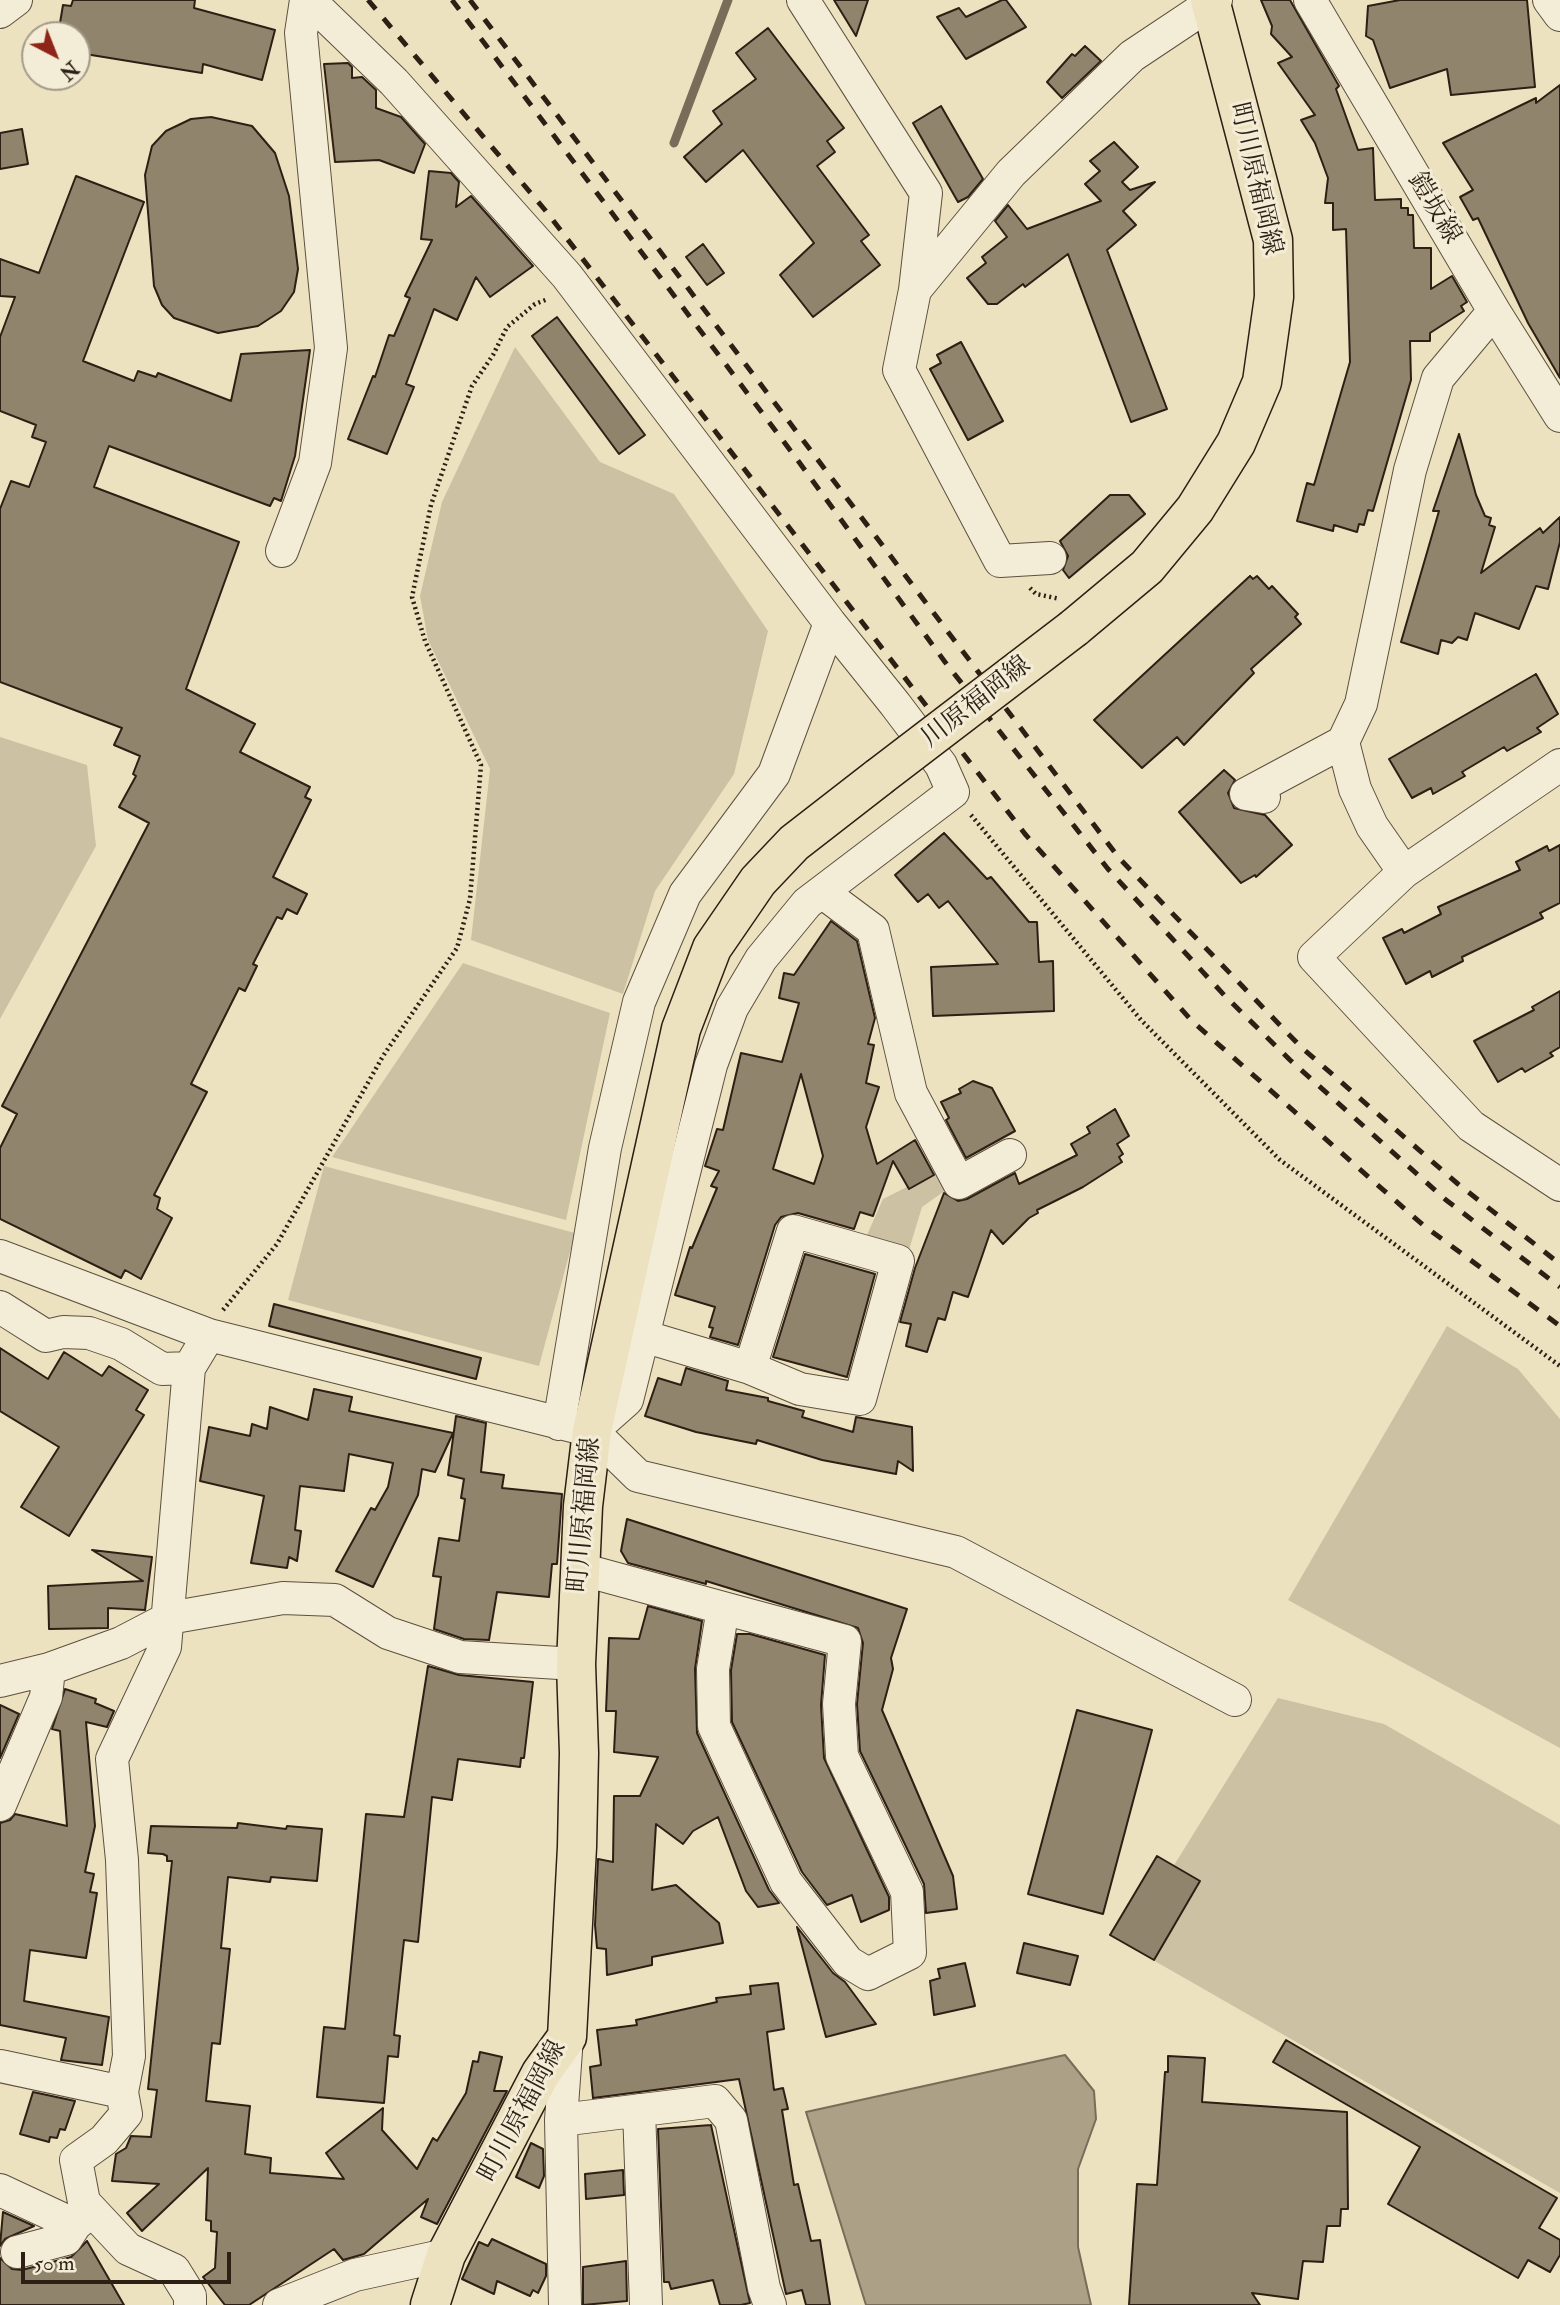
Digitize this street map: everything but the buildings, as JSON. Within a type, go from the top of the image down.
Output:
[{"type":"main road","name":"町川原福岡線","points":[[1074,628],[1147,567],[1195,509],[1236,443],[1262,382],[1274,297],[1273,240],[1212,2]]},
{"type":"main road","name":"川原福岡線","points":[[879,777],[1074,628]]},
{"type":"main road","name":"町川原福岡線","points":[[430,2305],[446,2255],[541,2073],[567,2037],[577,1847],[579,1753],[576,1664],[583,1506],[575,1427],[681,1030],[712,948],[758,881],[794,843],[879,777]]},
{"type":"street","points":[[0,12],[16,0]]},
{"type":"street","points":[[308,0],[394,82],[575,288],[830,624],[941,765],[953,792],[807,903],[761,960],[732,1008],[710,1065],[627,1400],[575,1427]]},
{"type":"street","points":[[282,551],[314,463],[331,348],[301,33],[308,0]]},
{"type":"street","points":[[803,0],[926,193],[915,290],[899,370],[1000,561],[1050,558]]},
{"type":"street","name":"鎧坂線","points":[[1310,0],[1494,311],[1560,416]]},
{"type":"street","points":[[1549,0],[1560,15]]},
{"type":"street","points":[[915,290],[1011,173],[1132,56],[1212,2]]},
{"type":"street","points":[[1264,797],[1247,794],[1343,742],[1362,704],[1410,470],[1438,378],[1494,311]]},
{"type":"street","points":[[575,1427],[605,1148],[639,1002],[685,894],[774,774],[830,624]]},
{"type":"street","points":[[1343,742],[1355,789],[1372,826],[1404,872]]},
{"type":"street","points":[[1560,765],[1404,872],[1314,957],[1471,1126],[1560,1185]]},
{"type":"street","points":[[822,892],[873,930],[911,1093],[959,1183],[1010,1155]]},
{"type":"street","points":[[643,1336],[750,1368],[800,1389],[860,1399],[898,1261],[793,1231],[750,1368]]},
{"type":"street","points":[[0,1256],[209,1335],[575,1427],[638,1476],[956,1552],[1235,1700]]},
{"type":"street","points":[[0,1307],[46,1336],[63,1332],[89,1334],[121,1344],[162,1370],[188,1368]]},
{"type":"street","points":[[17,2252],[66,2239],[84,2218],[84,2202],[76,2160],[104,2140],[126,2114],[122,2092],[129,2056],[122,1860],[112,1759],[165,1647],[188,1368],[209,1335]]},
{"type":"street","points":[[580,1569],[845,1641],[839,1704],[842,1756],[907,1892],[910,1954],[868,1974],[848,1962],[786,1882],[714,1726],[713,1669],[723,1608]]},
{"type":"street","points":[[0,1681],[49,1669],[121,1643],[169,1618],[283,1598],[335,1600],[388,1633],[460,1657],[576,1664]]},
{"type":"street","points":[[0,1805],[46,1697],[49,1669]]},
{"type":"street","points":[[565,2305],[561,2120],[567,2037]]},
{"type":"street","points":[[0,2066],[122,2092]]},
{"type":"street","points":[[561,2120],[715,2101],[731,2120],[764,2288],[770,2305]]},
{"type":"street","points":[[639,2110],[646,2305]]},
{"type":"street","points":[[0,2190],[84,2218],[128,2249],[174,2270],[190,2296],[190,2305]]},
{"type":"street","points":[[279,2305],[355,2275],[446,2255]]},
{"type":"path","points":[[209,1335],[226,1304],[277,1244],[376,1068],[457,948],[470,899],[481,765],[425,641],[412,597],[431,506],[472,386],[493,355],[507,327],[535,304],[575,288]]},
{"type":"path","points":[[953,792],[1141,1020],[1280,1160],[1560,1366]]},
{"type":"shaded area","points":[[515,347],[600,462],[674,494],[768,631],[734,774],[655,891],[623,994],[471,940],[490,769],[428,640],[420,596],[442,502]]},
{"type":"shaded area","points":[[0,737],[87,765],[96,846],[0,1019]]},
{"type":"shaded area","points":[[463,963],[610,1013],[566,1220],[332,1157]]},
{"type":"shaded area","points":[[324,1166],[575,1233],[539,1366],[288,1300]]},
{"type":"shaded area","points":[[935,1173],[946,1190],[922,1207],[905,1263],[863,1244],[883,1199]]},
{"type":"shaded area","points":[[1447,1326],[1518,1369],[1560,1419],[1560,1748],[1288,1600]]},
{"type":"shaded area","points":[[1278,1698],[1384,1724],[1560,1825],[1560,2193],[1125,1944]]},
{"type":"shaded area","points":[[1065,2055],[1094,2091],[1096,2119],[1078,2169],[1078,2247],[1091,2305],[866,2305],[806,2112]]},
{"type":"waterway","points":[[674,143],[728,0]]},
{"type":"railway","points":[[368,0],[545,210],[1025,834],[1192,1021],[1423,1225],[1560,1326]]},
{"type":"railway","points":[[452,0],[796,458],[945,662],[1108,869],[1225,996],[1290,1060],[1446,1200],[1560,1287]]},
{"type":"railway","points":[[470,0],[1119,858],[1301,1047],[1458,1184],[1560,1264]]}]
